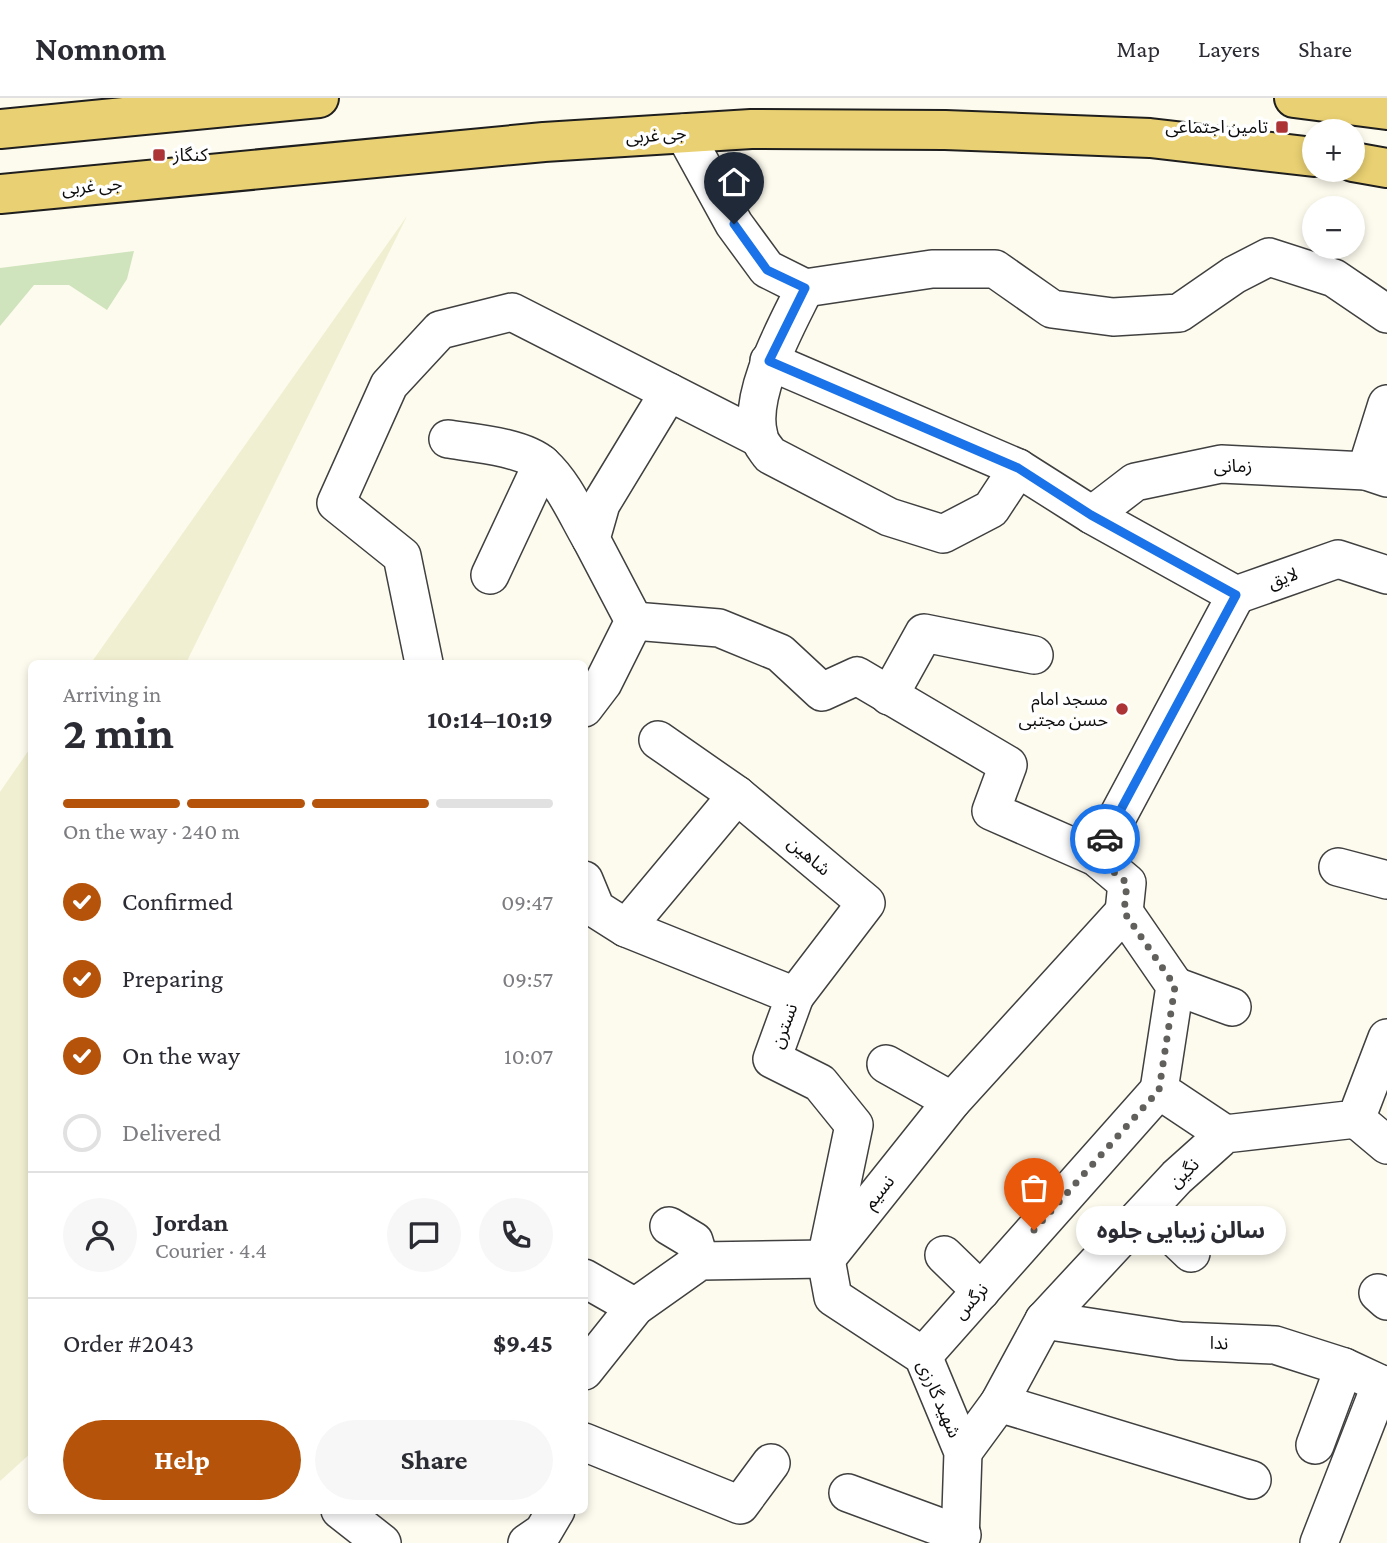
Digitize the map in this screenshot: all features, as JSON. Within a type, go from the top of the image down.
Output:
[{"type":"main road","points":[[9,119],[182,104],[319,98]]},
{"type":"main road","points":[[1294,98],[1384,106]]},
{"type":"main road","name":"جی غربی","points":[[0,194],[544,142],[751,129],[945,130],[1150,138],[1302,156]]},
{"type":"main road","points":[[1365,164],[1387,168]]},
{"type":"street","points":[[684,133],[734,224],[767,270],[805,288],[932,270],[995,270],[1052,309],[1113,317],[1179,313],[1234,275],[1269,257],[1334,278],[1387,314]]},
{"type":"street","points":[[805,288],[769,361],[757,415],[759,438],[770,455],[889,517],[943,534],[991,509],[1018,468]]},
{"type":"street","points":[[423,660],[402,556],[336,503],[389,385],[440,330],[512,312],[759,438]]},
{"type":"street","points":[[769,361],[1018,468],[1091,515],[1236,595],[1096,857]]},
{"type":"street","points":[[591,539],[601,504],[668,392]]},
{"type":"street","points":[[1376,475],[1387,404]]},
{"type":"street","points":[[448,439],[502,448],[542,464],[564,492],[634,621]]},
{"type":"street","points":[[490,575],[542,464]]},
{"type":"street","name":"زمانی","points":[[1091,515],[1135,482],[1221,464],[1376,475]]},
{"type":"street","name":"لایق","points":[[1236,595],[1339,559],[1387,575]]},
{"type":"street","points":[[634,621],[719,628],[780,653],[821,692],[857,676],[1008,765],[991,811],[1096,857],[1126,897],[1175,986],[1159,1090],[1225,1134],[1356,1119],[1387,1145]]},
{"type":"street","points":[[588,703],[603,683],[634,621]]},
{"type":"street","points":[[889,696],[924,633],[1034,656]]},
{"type":"street","name":"شاهین","points":[[658,740],[737,795],[866,903],[795,996]]},
{"type":"street","points":[[626,928],[737,795]]},
{"type":"street","points":[[1338,867],[1387,880]]},
{"type":"street","name":"نسترن","points":[[588,889],[596,909],[626,928],[795,996],[772,1059],[820,1083],[854,1125],[826,1259]]},
{"type":"street","name":"نسیم","points":[[826,1259],[952,1101],[1126,897]]},
{"type":"street","points":[[1175,986],[1232,1007]]},
{"type":"street","points":[[1356,1119],[1387,1038]]},
{"type":"street","points":[[886,1064],[952,1101]]},
{"type":"street","name":"نرگس","points":[[923,1356],[1159,1090]]},
{"type":"street","name":"نگین","points":[[963,1452],[999,1403],[1044,1320],[1177,1177],[1225,1134]]},
{"type":"street","points":[[1147,1211],[1191,1253]]},
{"type":"street","points":[[668,1226],[694,1241],[700,1261]]},
{"type":"street","points":[[944,1255],[981,1291]]},
{"type":"street","points":[[588,1366],[635,1307],[700,1261],[826,1259]]},
{"type":"street","name":"شهید گارزی","points":[[826,1259],[833,1297],[923,1356],[963,1452],[961,1539]]},
{"type":"street","points":[[588,1280],[635,1307]]},
{"type":"street","name":"ندا","points":[[1044,1320],[1180,1341],[1275,1345],[1344,1367],[1384,1385]]},
{"type":"street","points":[[1315,1445],[1344,1367]]},
{"type":"street","points":[[1319,1543],[1384,1385]]},
{"type":"street","points":[[999,1403],[1252,1480]]},
{"type":"street","points":[[588,1444],[740,1505],[771,1463]]},
{"type":"street","points":[[848,1493],[961,1539]]},
{"type":"street","points":[[527,1543],[543,1532],[554,1514]]},
{"type":"green space","points":[[407,216],[187,660],[93,660]]},
{"type":"green space","points":[[134,251],[127,279],[107,310],[69,285],[34,285],[0,326],[0,268]]},
{"type":"green space","points":[[28,751],[28,1456],[0,1481],[0,792]]},
{"type":"way so far","points":[[1034,1230],[1159,1090],[1175,986],[1124,912],[1127,883],[1096,857],[1105,839]]},
{"type":"place","name":"تامین اجتماعی","points":[[1282,127]]},
{"type":"place","name":"کنگاز","points":[[159,155]]},
{"type":"place","name":"مسجد امام حسن مجتبی","points":[[1122,709]]},
{"type":"place","name":"سالن زیبایی جلوه","points":[[1034,1230]]},
{"type":"route","points":[[734,224],[767,270],[805,288],[769,361],[1018,468],[1091,515],[1236,595],[1105,839]]}]
